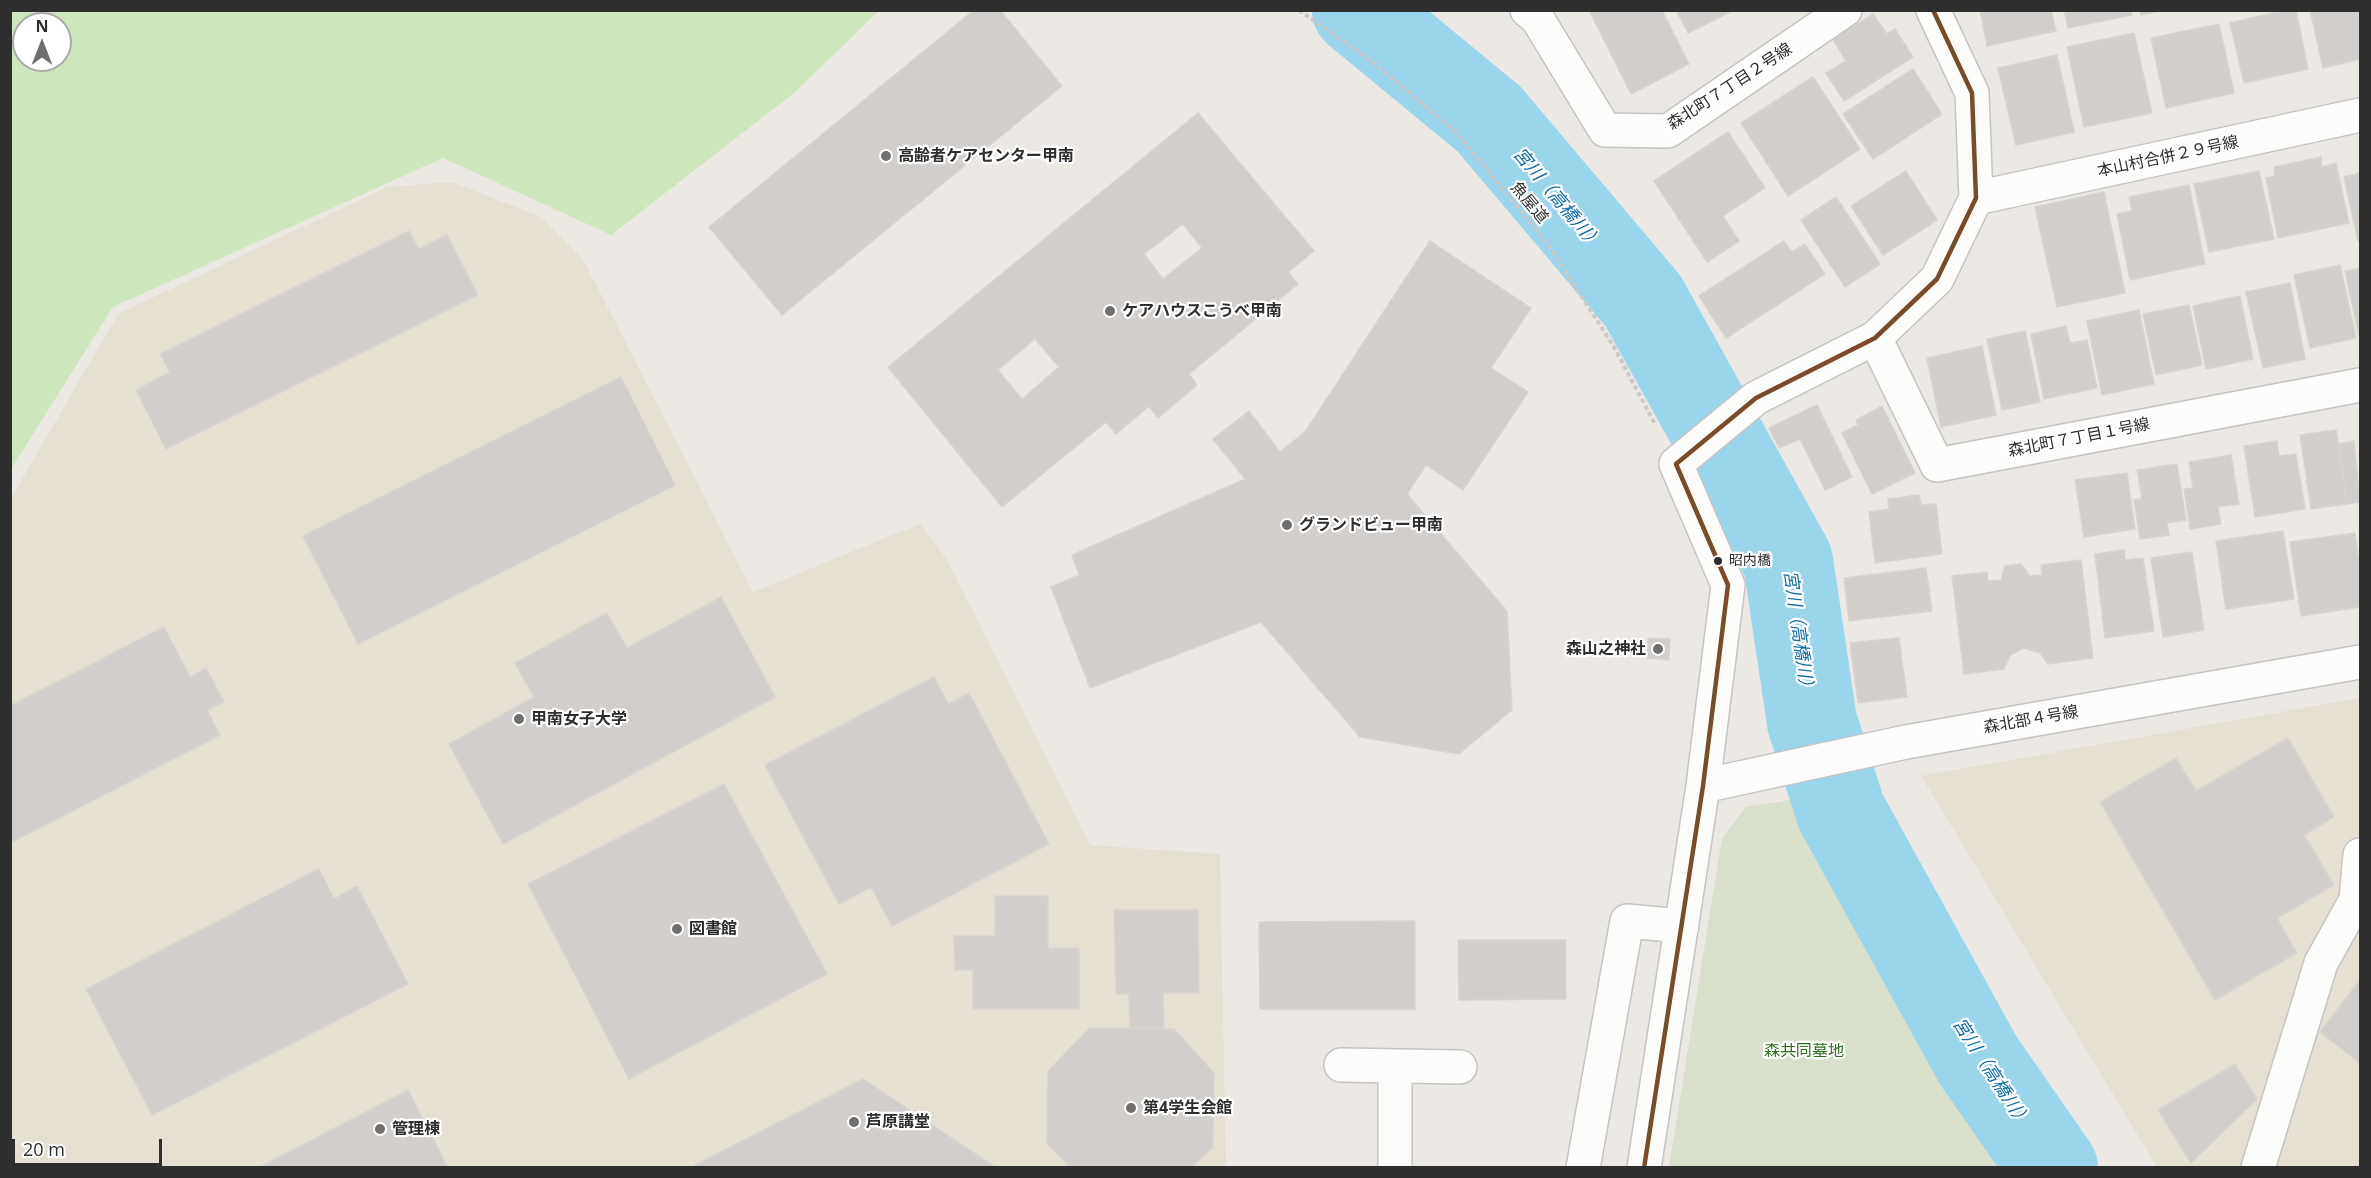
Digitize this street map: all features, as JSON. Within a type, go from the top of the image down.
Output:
[{"type":"street","name":"森北町７丁目２号線","points":[[1527,10],[1538,18],[1605,130],[1668,131],[1845,10]]},
{"type":"street","points":[[1644,1167],[1703,786],[1728,585],[1683,457],[1756,398],[1875,338],[1937,279],[1976,198],[1972,93],[1933,10]]},
{"type":"street","name":"本山村合併２９号線","points":[[1976,198],[2361,115]]},
{"type":"street","name":"森北町７丁目１号線","points":[[1875,338],[1936,465],[2361,385]]},
{"type":"street","name":"森北部４号線","points":[[1703,786],[1906,742],[2361,662]]},
{"type":"street","points":[[2258,1167],[2320,963],[2356,900],[2361,855]]},
{"type":"street","points":[[1583,1167],[1627,921],[1682,926]]},
{"type":"street","points":[[1341,1065],[1395,1068],[1460,1067]]},
{"type":"street","points":[[1395,1068],[1395,1167]]},
{"type":"path","name":"魚屋道","points":[[1299,10],[1374,63],[1456,132],[1548,244],[1683,457]]},
{"type":"shaded area","name":"甲南女子大学","points":[[452,182],[541,217],[583,259],[753,592],[920,524],[946,558],[1090,845],[1220,854],[1226,1167],[11,1168],[11,498],[118,314],[387,187]]},
{"type":"shaded area","points":[[2360,698],[2360,1167],[2157,1167],[1921,776]]},
{"type":"green space","points":[[11,10],[879,10],[794,93],[611,235],[443,158],[113,307],[11,469]]},
{"type":"green space","name":"森共同墓地","points":[[1803,798],[1867,930],[1959,1086],[2018,1165],[1975,1168],[1669,1167],[1722,838],[1746,807]]},
{"type":"building","name":"高齢者ケアセンター甲南","points":[[974,10],[1000,10],[1062,86],[782,315],[709,227]]},
{"type":"building","points":[[1589,10],[1662,10],[1689,64],[1631,94]]},
{"type":"building","points":[[1676,10],[1734,10],[1688,33]]},
{"type":"building","points":[[1980,10],[2051,10],[2056,31],[1987,46]]},
{"type":"building","points":[[2064,10],[2131,10],[2132,15],[2068,28]]},
{"type":"building","points":[[2140,10],[2164,10],[2141,15]]},
{"type":"building","points":[[2286,10],[2296,10],[2308,69],[2244,83],[2230,23]]},
{"type":"building","points":[[2310,10],[2360,10],[2360,59],[2323,68]]},
{"type":"building","points":[[1873,14],[1887,34],[1895,29],[1913,57],[1844,101],[1826,73],[1846,61],[1833,39]]},
{"type":"building","points":[[2219,24],[2234,93],[2166,108],[2151,38]]},
{"type":"building","points":[[2134,33],[2152,113],[2084,127],[2067,47]]},
{"type":"building","points":[[2057,55],[2074,132],[2016,145],[1998,68]]},
{"type":"building","points":[[1913,69],[1942,114],[1873,159],[1843,114]]},
{"type":"building","points":[[1813,77],[1860,149],[1788,196],[1741,123]]},
{"type":"building","name":"ケアハウスこうべ甲南","points":[[1198,113],[1314,251],[1288,272],[1298,284],[1189,374],[1197,385],[1158,418],[1149,406],[1116,434],[1106,422],[1002,507],[888,367]],"holes":[[[1183,224],[1202,248],[1163,279],[1144,254]],[[1035,339],[1059,367],[1022,399],[998,370]]]},
{"type":"building","points":[[1728,132],[1765,188],[1723,216],[1739,241],[1707,262],[1654,181]]},
{"type":"building","points":[[2321,157],[2322,167],[2336,163],[2349,223],[2278,238],[2266,178],[2275,176],[2274,167]]},
{"type":"building","points":[[1906,171],[1937,220],[1883,255],[1851,206]]},
{"type":"building","points":[[2259,171],[2274,239],[2209,252],[2194,184]]},
{"type":"building","points":[[2360,173],[2360,241],[2358,241],[2344,177]]},
{"type":"building","points":[[2189,185],[2205,264],[2130,280],[2117,214],[2132,211],[2129,197]]},
{"type":"building","points":[[2104,192],[2125,293],[2057,307],[2035,207]]},
{"type":"building","points":[[1836,197],[1880,264],[1845,287],[1801,220]]},
{"type":"building","points":[[409,231],[419,249],[447,235],[478,295],[166,449],[136,390],[170,372],[160,354]]},
{"type":"building","name":"グランドビュー甲南","points":[[1430,241],[1531,308],[1491,368],[1528,392],[1463,490],[1426,465],[1407,494],[1507,611],[1512,710],[1459,754],[1360,737],[1261,622],[1090,688],[1051,587],[1079,575],[1072,555],[1245,479],[1213,439],[1249,411],[1280,452],[1305,432]]},
{"type":"building","points":[[1784,241],[1792,252],[1805,244],[1825,274],[1726,338],[1699,296]]},
{"type":"building","points":[[2340,265],[2356,338],[2310,348],[2294,275]]},
{"type":"building","points":[[2360,268],[2360,335],[2359,336],[2345,271]]},
{"type":"building","points":[[2290,283],[2305,359],[2263,368],[2246,292]]},
{"type":"building","points":[[2240,296],[2253,359],[2206,369],[2193,306]]},
{"type":"building","points":[[2189,305],[2202,365],[2156,375],[2143,314]]},
{"type":"building","points":[[2139,310],[2154,384],[2102,395],[2087,321]]},
{"type":"building","points":[[2066,326],[2070,343],[2087,340],[2097,388],[2044,399],[2031,334]]},
{"type":"building","points":[[2025,331],[2040,402],[2002,410],[1987,339]]},
{"type":"building","points":[[1982,346],[1996,415],[1941,427],[1927,358]]},
{"type":"building","points":[[621,377],[675,485],[358,644],[303,536]]},
{"type":"building","points":[[1817,405],[1852,477],[1825,490],[1800,439],[1779,448],[1769,428]]},
{"type":"building","points":[[1882,406],[1915,473],[1872,494],[1842,433],[1858,425],[1856,420]]},
{"type":"building","points":[[2336,430],[2347,504],[2311,509],[2300,435]]},
{"type":"building","points":[[2277,441],[2279,456],[2296,454],[2305,509],[2255,517],[2244,446]]},
{"type":"building","points":[[2354,441],[2360,502],[2347,504],[2338,444]]},
{"type":"building","points":[[2231,455],[2239,504],[2218,507],[2221,524],[2190,529],[2184,489],[2193,488],[2189,462]]},
{"type":"building","points":[[2177,464],[2186,520],[2167,523],[2169,535],[2140,539],[2134,500],[2142,499],[2137,470]]},
{"type":"building","points":[[2127,473],[2135,529],[2084,537],[2075,480]]},
{"type":"building","points":[[1919,495],[1921,505],[1936,504],[1942,554],[1875,563],[1869,512],[1889,509],[1888,499]]},
{"type":"building","points":[[2283,531],[2294,599],[2226,609],[2216,541]]},
{"type":"building","points":[[2355,533],[2360,570],[2360,607],[2301,616],[2290,542]]},
{"type":"building","points":[[2124,550],[2125,560],[2143,558],[2154,631],[2105,638],[2095,554]]},
{"type":"building","points":[[2192,552],[2204,630],[2163,637],[2151,558]]},
{"type":"building","points":[[2081,560],[2093,658],[2048,664],[2040,653],[2024,648],[2010,655],[2004,669],[1964,674],[1952,576],[1987,572],[1988,581],[2001,580],[2005,566],[2021,564],[2030,576],[2042,575],[2041,565]]},
{"type":"building","points":[[1926,568],[1932,611],[1849,621],[1844,578]]},
{"type":"building","points":[[721,597],[775,697],[503,844],[449,744],[534,697],[515,663],[607,613],[627,648]]},
{"type":"building","points":[[164,627],[190,677],[206,668],[224,702],[207,710],[220,735],[10,843],[10,706]]},
{"type":"building","points":[[1648,638],[1670,639],[1669,660],[1647,658]]},
{"type":"building","points":[[1899,638],[1907,697],[1858,703],[1850,643]]},
{"type":"building","points":[[934,677],[948,704],[969,693],[1049,844],[892,926],[871,887],[839,904],[765,765]]},
{"type":"building","points":[[2288,738],[2334,817],[2304,835],[2334,885],[2277,918],[2297,953],[2215,1000],[2100,802],[2176,758],[2196,791]]},
{"type":"building","name":"図書館","points":[[724,784],[827,974],[629,1079],[528,884]]},
{"type":"building","points":[[319,869],[334,899],[357,886],[408,984],[152,1115],[86,989]]},
{"type":"building","points":[[995,896],[1048,896],[1048,948],[1079,948],[1079,1009],[973,1009],[973,970],[955,970],[954,936],[995,936]]},
{"type":"building","points":[[1114,910],[1198,910],[1199,993],[1163,993],[1164,1028],[1130,1028],[1129,994],[1116,994]]},
{"type":"building","points":[[1415,921],[1415,1009],[1260,1009],[1259,922]]},
{"type":"building","points":[[1458,940],[1566,940],[1566,999],[1459,1000]]},
{"type":"building","points":[[2360,980],[2360,1063],[2320,1032]]},
{"type":"building","name":"第4学生会館","points":[[1090,1028],[1174,1029],[1214,1073],[1213,1147],[1191,1168],[1071,1168],[1047,1144],[1048,1071]]},
{"type":"building","points":[[2235,1064],[2257,1099],[2191,1163],[2158,1110]]},
{"type":"building","name":"芦原講堂","points":[[863,1079],[997,1168],[694,1168],[695,1165]]},
{"type":"building","name":"管理棟","points":[[408,1090],[448,1168],[258,1168]]},
{"type":"waterway","name":"宮川（高橋川）","points":[[1357,10],[1489,119],[1643,301],[1788,561],[1812,722],[1841,812],[1978,1060],[2053,1168]]},
{"type":"transit line","points":[[1644,1168],[1703,786],[1728,585],[1676,464],[1756,398],[1875,338],[1937,279],[1976,198],[1972,93],[1933,10]]},
{"type":"place","name":"高齢者ケアセンター甲南","points":[[886,156]]},
{"type":"place","name":"ケアハウスこうべ甲南","points":[[1110,311]]},
{"type":"place","name":"グランドビュー甲南","points":[[1287,525]]},
{"type":"place","name":"昭内橋","points":[[1718,561]]},
{"type":"place","name":"森山之神社","points":[[1658,649]]},
{"type":"place","name":"甲南女子大学","points":[[519,719]]},
{"type":"place","name":"図書館","points":[[677,929]]},
{"type":"place","name":"第4学生会館","points":[[1131,1108]]},
{"type":"place","name":"芦原講堂","points":[[854,1122]]},
{"type":"place","name":"管理棟","points":[[380,1129]]}]
